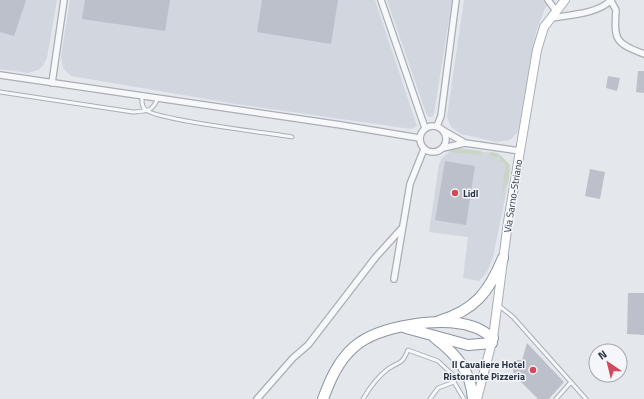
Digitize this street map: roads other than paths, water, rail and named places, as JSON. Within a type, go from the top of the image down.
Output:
[{"type":"highway","points":[[324,397],[342,358],[354,346],[377,334],[404,327],[430,323],[452,316],[485,294],[503,258]]},
{"type":"highway","points":[[430,323],[457,324],[474,327],[492,340]]},
{"type":"highway","points":[[404,327],[432,336],[468,344],[492,340]]},
{"type":"highway","points":[[432,336],[458,359],[470,379],[473,399]]},
{"type":"main road","name":"Via Sarno-Striano","points":[[476,399],[492,340],[498,305],[503,258],[537,50],[544,27],[565,0]]},
{"type":"street","points":[[52,83],[64,0]]},
{"type":"street","points":[[381,0],[425,128]]},
{"type":"street","points":[[437,126],[441,116],[456,0]]},
{"type":"street","points":[[548,0],[554,14],[586,12],[602,7],[611,1],[616,10],[614,27],[616,36],[629,48],[644,54]]},
{"type":"street","points":[[0,75],[419,138]]},
{"type":"street","points":[[419,138],[425,128],[433,125],[465,143]]},
{"type":"street","points":[[442,148],[446,140],[444,131]]},
{"type":"street","points":[[394,279],[412,177],[424,149],[419,138]]},
{"type":"street","points":[[424,149],[435,152],[442,148],[465,143],[520,151]]},
{"type":"street","points":[[258,399],[293,358],[308,345],[375,258],[402,228]]},
{"type":"lane","points":[[0,92],[134,112],[146,111],[167,117],[292,137]]},
{"type":"lane","points":[[142,96],[142,106],[146,111]]},
{"type":"lane","points":[[146,111],[154,107],[158,98]]},
{"type":"lane","points":[[498,305],[513,317],[586,399]]},
{"type":"lane","points":[[363,399],[372,385],[389,369],[403,362],[408,350],[438,361],[450,371],[454,376],[454,382],[464,399]]},
{"type":"lane","points":[[430,399],[438,388],[454,382]]},
{"type":"lane","points":[[556,399],[555,398],[571,382]]},
{"type":"place","name":"Lidl","points":[[455,193]]},
{"type":"place","name":"Il Cavaliere Hotel Ristorante Pizzeria","points":[[533,370]]}]
